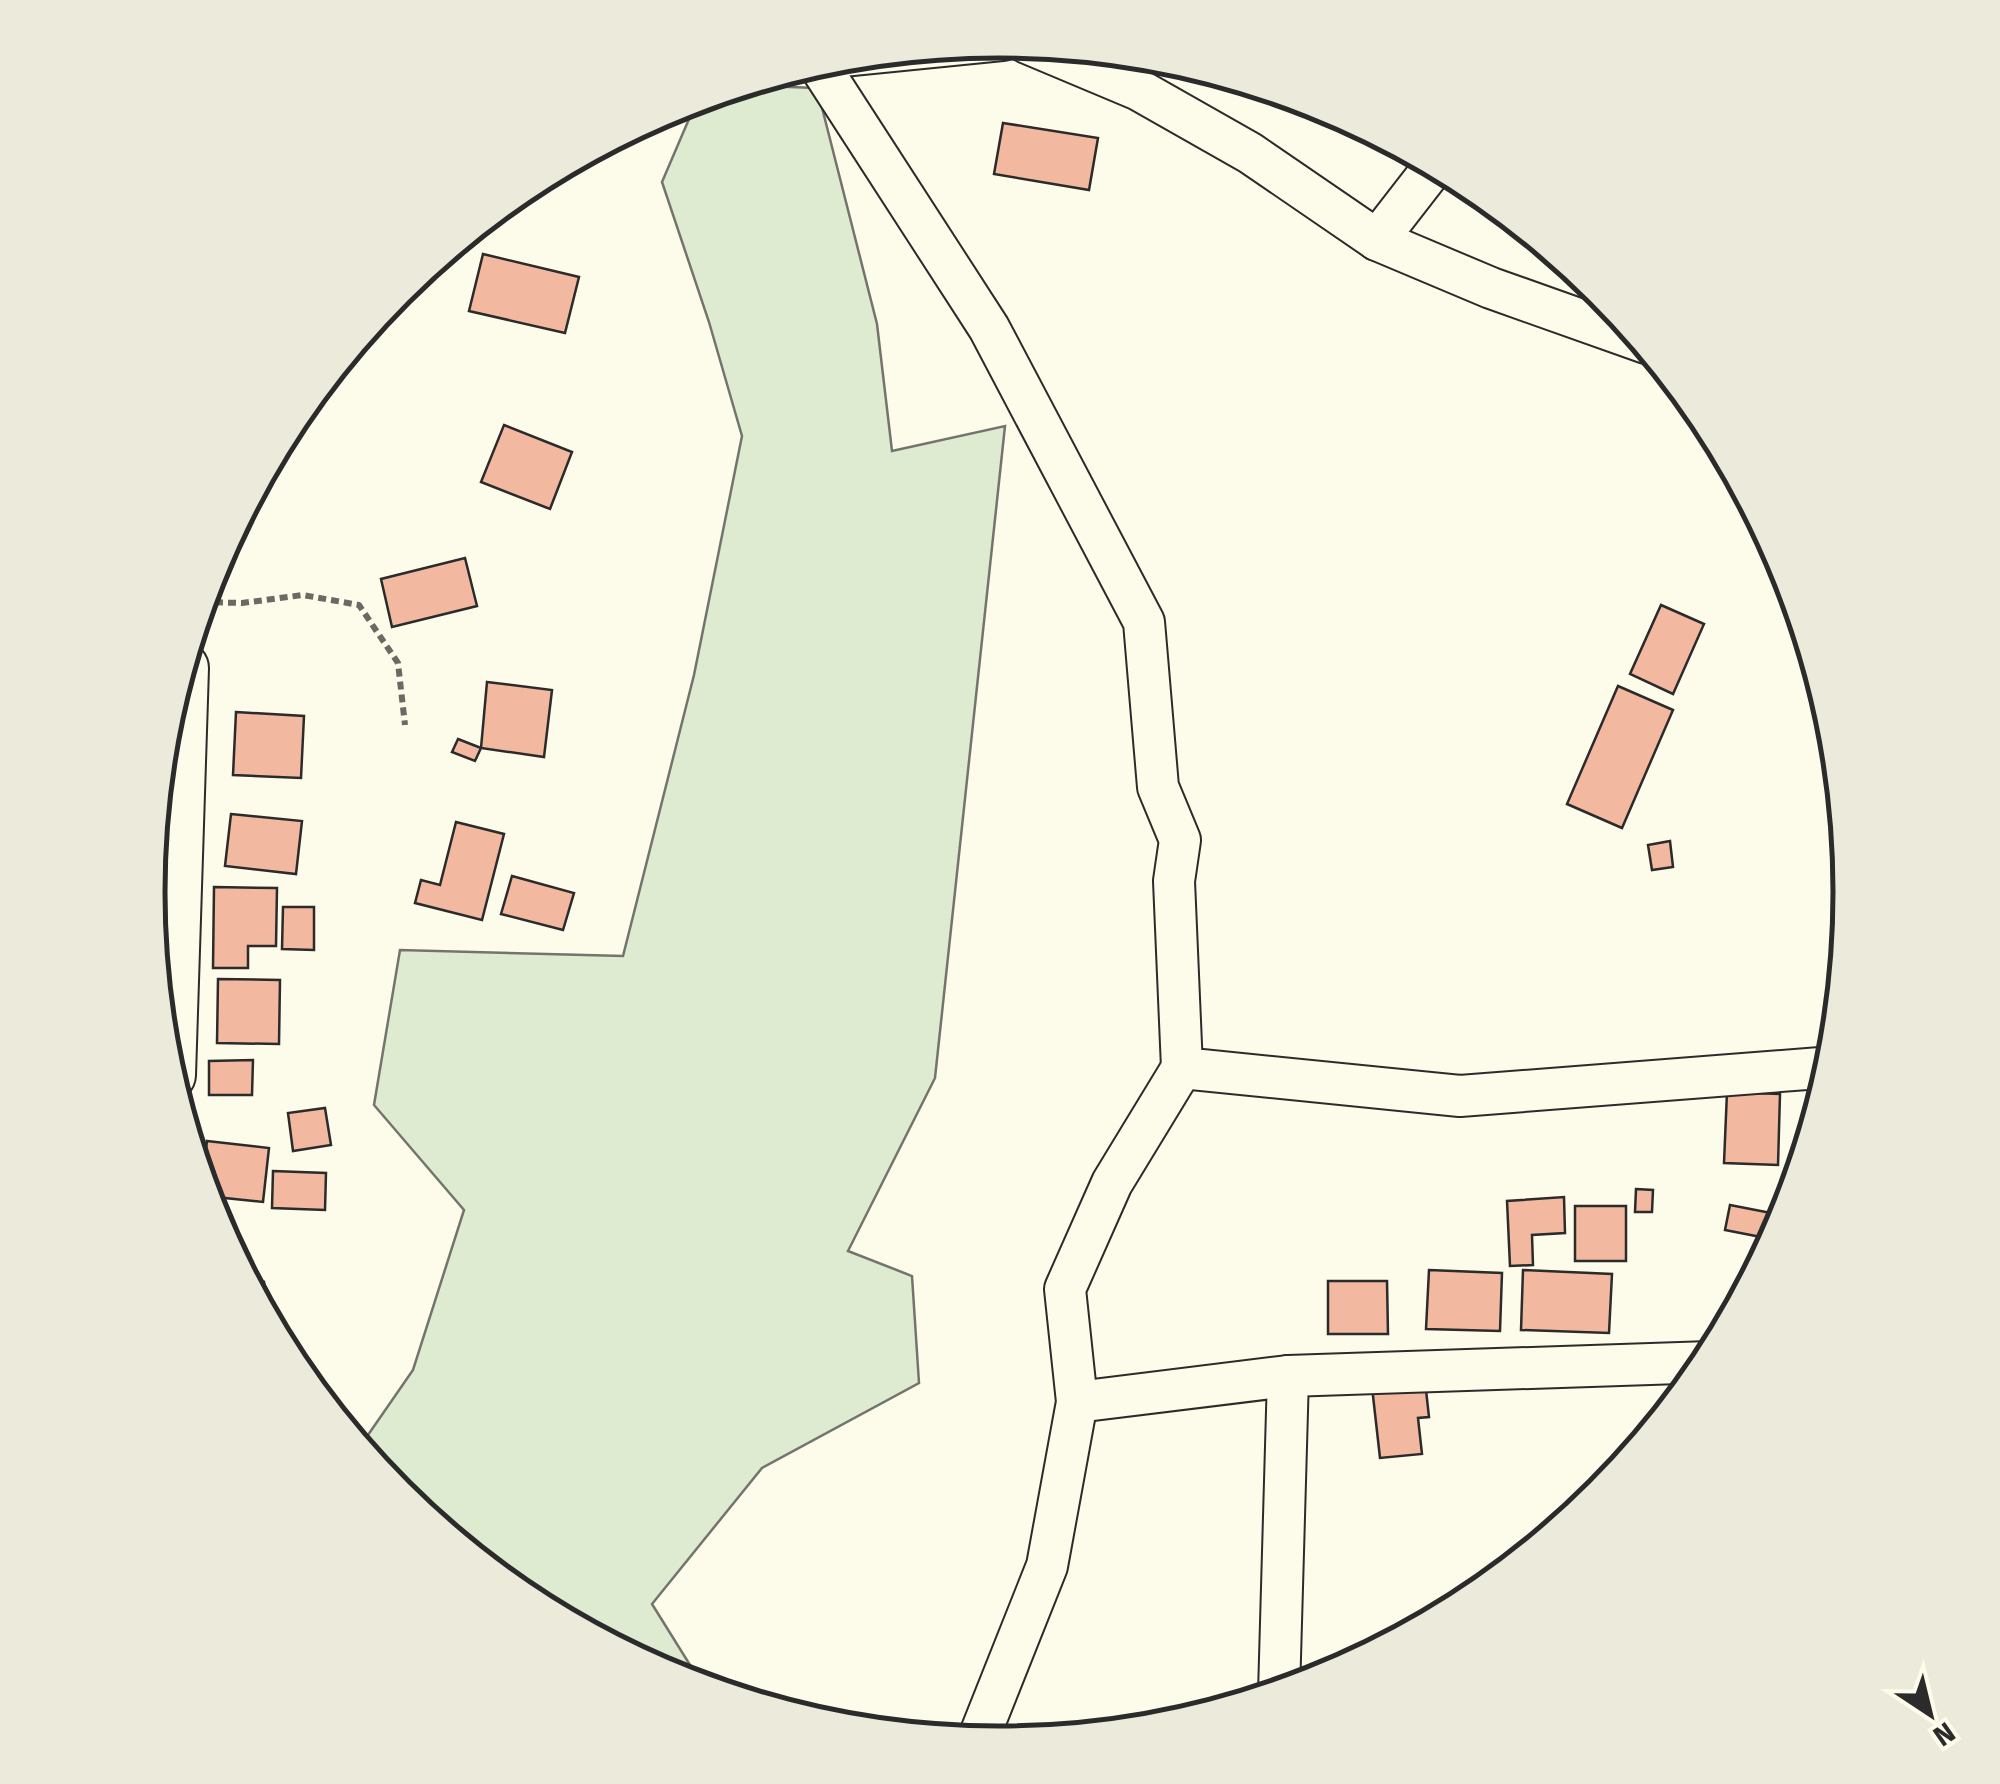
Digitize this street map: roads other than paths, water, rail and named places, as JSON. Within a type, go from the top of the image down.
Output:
[{"type":"main road","points":[[172,995],[180,742]]},
{"type":"street","points":[[1071,61],[1139,90],[1250,152],[1376,240],[1491,288],[1619,333]]},
{"type":"street","points":[[826,76],[989,328],[1144,622],[1158,787],[1180,840],[1174,881],[1182,1068],[1112,1183],[1065,1289],[1077,1402],[1046,1566],[983,1726]]},
{"type":"street","points":[[1376,240],[1427,175]]},
{"type":"street","points":[[1182,1068],[1460,1096],[1815,1068]]},
{"type":"street","points":[[1077,1402],[1288,1376],[1689,1363]]},
{"type":"street","points":[[1279,1678],[1288,1376]]}]
